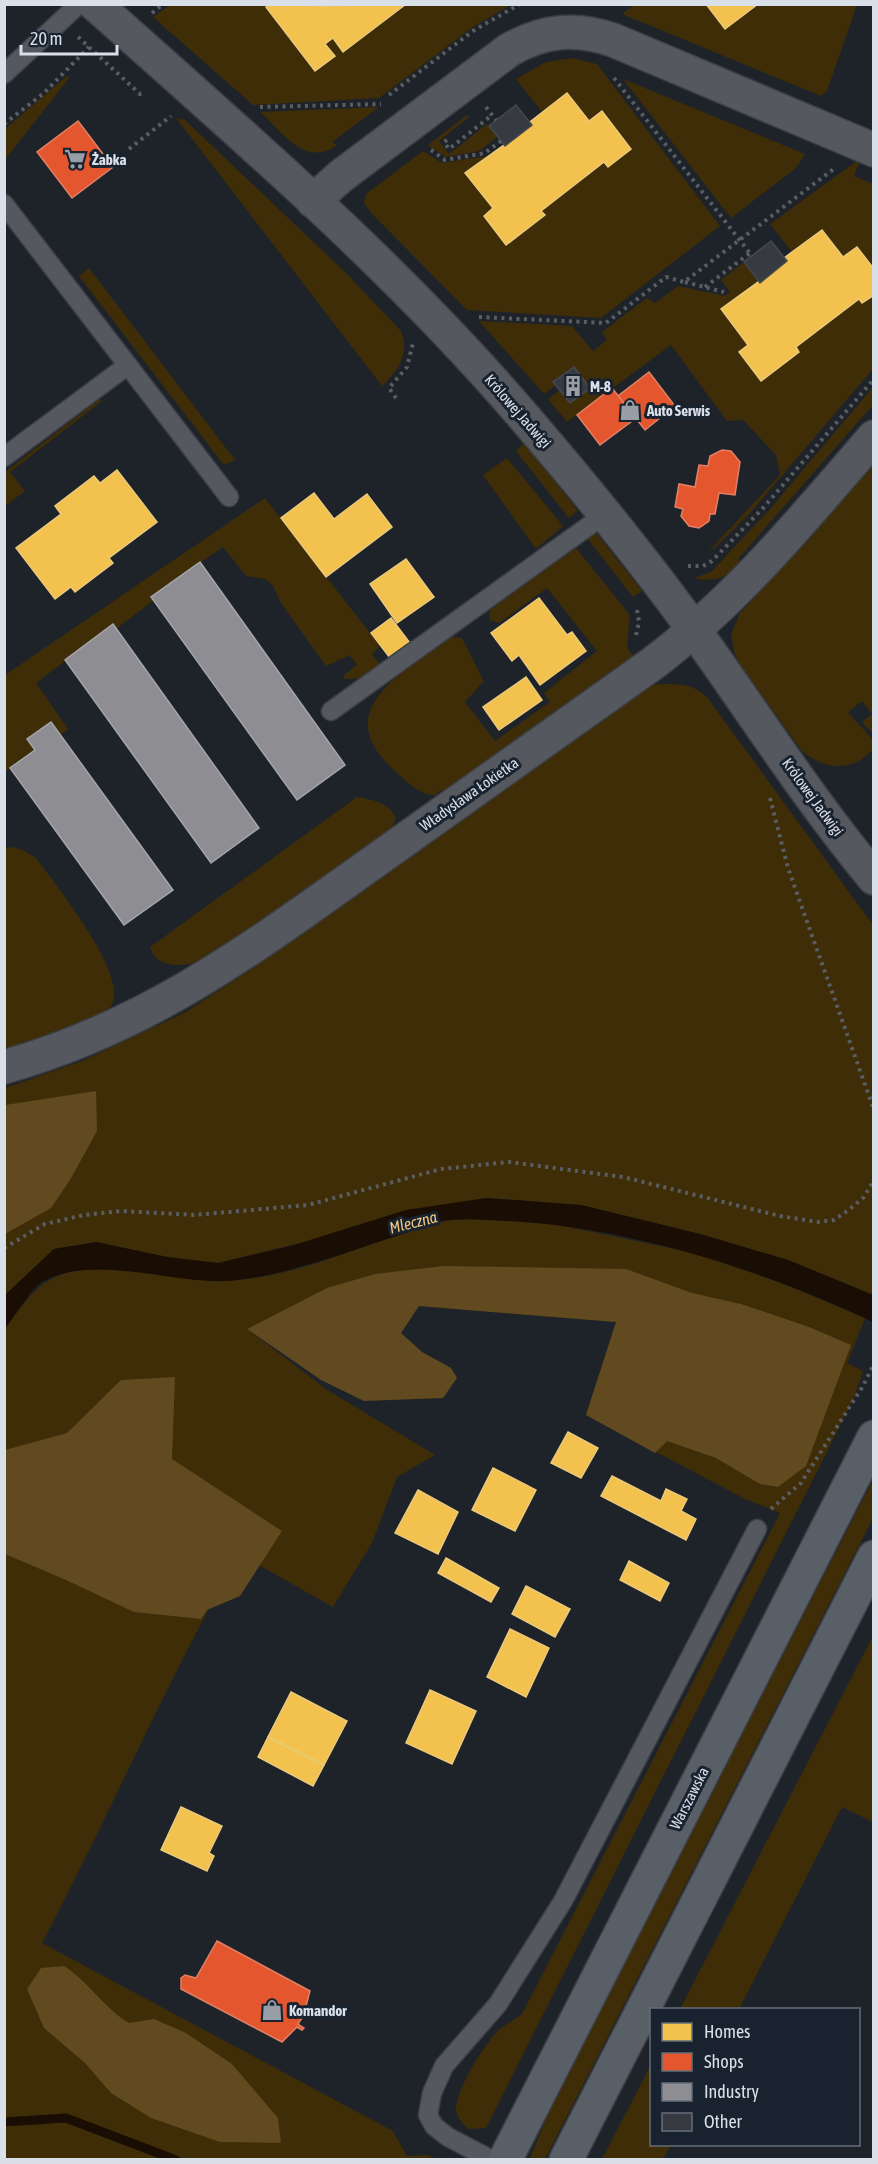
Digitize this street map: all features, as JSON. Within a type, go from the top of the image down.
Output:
[{"type":"main road","name":"Warszawska","points":[[505,2160],[873,1437]]},
{"type":"main road","points":[[566,2160],[873,1557]]},
{"type":"street","name":"Królowej Jadwigi","points":[[95,4],[313,201],[462,347],[525,418],[694,630],[873,878]]},
{"type":"street","points":[[313,201],[341,176],[509,50],[537,37],[567,30],[594,34],[613,40],[869,148]]},
{"type":"street","name":"Władysława Łokietka","points":[[4,1068],[62,1049],[107,1030],[204,980],[643,671],[694,630],[765,561],[873,437]]},
{"type":"lane","points":[[4,74],[80,4]]},
{"type":"lane","points":[[4,204],[229,497]]},
{"type":"lane","points":[[4,457],[128,365]]},
{"type":"lane","points":[[331,711],[604,515]]},
{"type":"lane","points":[[492,2160],[448,2137],[434,2126],[428,2115],[432,2093],[444,2066],[498,2004],[563,1901],[757,1529]]},
{"type":"path","points":[[253,114],[259,107],[379,103],[473,31],[520,4]]},
{"type":"path","points":[[4,124],[53,85],[89,47]]},
{"type":"path","points":[[613,76],[751,254],[705,287]]},
{"type":"path","points":[[452,136],[444,142],[449,149],[481,124],[491,113],[496,120]]},
{"type":"path","points":[[129,149],[172,116]]},
{"type":"path","points":[[429,149],[445,160],[485,153],[501,141]]},
{"type":"path","points":[[684,282],[869,148]]},
{"type":"path","points":[[478,317],[606,323],[666,278],[724,292]]},
{"type":"path","points":[[683,564],[690,567],[703,566],[712,561],[764,507],[873,378]]},
{"type":"path","points":[[769,788],[771,808],[788,868],[873,1110]]},
{"type":"path","points":[[4,1248],[45,1224],[84,1215],[121,1211],[194,1215],[308,1205],[441,1169],[510,1162],[623,1177],[780,1216],[818,1222],[834,1220],[850,1209],[864,1197],[873,1180]]},
{"type":"path","points":[[757,1529],[770,1509],[801,1483],[873,1364]]},
{"type":"shaded area","points":[[170,5],[264,5],[315,71],[335,57],[325,44],[333,39],[344,52],[406,5],[511,5],[473,27],[379,98],[253,105],[153,17]]},
{"type":"shaded area","points":[[634,5],[706,5],[725,29],[758,5],[857,5],[827,91],[821,96],[622,14]]},
{"type":"shaded area","points":[[572,58],[597,64],[720,226],[601,318],[467,310],[373,215],[364,203],[366,194],[423,151],[442,163],[487,156],[465,173],[493,208],[507,245],[545,215],[541,211],[604,162],[608,167],[631,149],[602,111],[589,121],[567,93],[542,112],[516,79],[546,62]]},
{"type":"shaded area","points":[[67,76],[69,78],[5,160],[5,129]]},
{"type":"shaded area","points":[[623,79],[805,154],[796,168],[731,218]]},
{"type":"shaded area","points":[[379,107],[332,142],[337,145],[326,151],[315,152],[295,145],[260,112]]},
{"type":"shaded area","points":[[467,115],[469,117],[439,141],[449,154],[487,124],[497,137],[479,151],[446,157],[428,145]]},
{"type":"shaded area","points":[[176,118],[185,120],[346,273],[401,331],[404,347],[401,361],[382,386]]},
{"type":"shaded area","points":[[861,158],[854,176],[873,184],[873,269],[843,257],[822,230],[792,252],[770,224]]},
{"type":"shaded area","points":[[744,262],[758,281],[721,309],[748,345],[739,352],[761,381],[799,352],[796,347],[859,299],[862,303],[873,295],[873,369],[750,513],[708,552],[780,475],[776,455],[743,420],[727,421],[671,345],[567,422],[548,399],[560,390],[570,403],[589,388],[574,367],[554,382],[556,385],[544,394],[479,321],[572,326],[593,351],[607,340],[602,332],[647,298],[655,303],[678,286],[725,296],[730,292],[721,280]]},
{"type":"shaded area","points":[[89,268],[235,460],[224,465],[79,276]]},
{"type":"shaded area","points":[[873,387],[873,405],[738,559],[741,562],[720,578],[708,580],[694,578],[711,572],[770,509]]},
{"type":"shaded area","points":[[100,399],[102,401],[10,472],[25,491],[5,506],[5,472]]},
{"type":"shaded area","points":[[524,443],[578,511],[569,518],[516,451]]},
{"type":"shaded area","points":[[507,458],[563,526],[536,549],[483,475]]},
{"type":"shaded area","points":[[873,463],[873,734],[862,722],[872,714],[862,701],[848,712],[873,740],[873,749],[856,762],[838,766],[829,765],[802,751],[741,666],[735,655],[731,634],[740,613],[812,536]]},
{"type":"shaded area","points":[[265,498],[380,646],[372,654],[381,666],[362,678],[344,679],[344,675],[357,665],[350,655],[326,666],[281,603],[273,586],[265,579],[246,576],[223,547],[152,596],[154,600],[116,629],[113,625],[36,683],[68,729],[61,735],[51,722],[27,739],[35,750],[5,772],[5,675]]},
{"type":"shaded area","points":[[596,533],[642,591],[633,597],[588,539]]},
{"type":"shaded area","points":[[576,548],[630,615],[627,647],[633,656],[443,792],[441,790],[437,793],[439,795],[420,791],[393,769],[375,747],[368,728],[371,710],[381,693],[396,677],[452,637],[462,638],[484,681],[465,702],[495,741],[550,702],[544,693],[597,651],[547,588],[499,623],[489,620],[490,610]]},
{"type":"shaded area","points":[[675,684],[697,689],[707,697],[873,925],[874,1289],[871,1294],[788,1260],[700,1234],[581,1205],[486,1198],[218,1263],[167,1257],[96,1242],[54,1249],[5,1295],[5,1088],[82,1061],[184,1013],[259,964],[653,685]]},
{"type":"shaded area","points":[[357,797],[389,808],[396,817],[392,829],[208,959],[192,964],[175,965],[167,964],[154,955],[150,947]]},
{"type":"shaded area","points":[[4,848],[23,850],[36,858],[73,908],[101,953],[110,974],[114,992],[111,1006],[92,1020],[61,1033],[4,1051]]},
{"type":"shaded area","points":[[96,1091],[97,1131],[70,1180],[51,1208],[5,1234],[5,1105]]},
{"type":"shaded area","points":[[477,1219],[549,1223],[695,1253],[784,1284],[865,1318],[847,1363],[863,1371],[854,1398],[486,2128],[468,2129],[462,2123],[456,2110],[465,2080],[492,2037],[522,2014],[780,1513],[745,1499],[586,1415],[616,1322],[419,1306],[250,1331],[326,1389],[435,1455],[397,1477],[372,1543],[333,1607],[239,1554],[187,1650],[42,1943],[393,2131],[407,2156],[427,2155],[438,2159],[5,2159],[4,1329],[36,1290],[63,1274],[80,1270],[100,1269],[216,1280],[259,1277],[310,1265],[442,1222]]},
{"type":"shaded area","points":[[443,1266],[626,1269],[692,1293],[741,1304],[809,1327],[851,1345],[806,1466],[778,1487],[760,1484],[716,1458],[667,1441],[655,1453],[586,1415],[616,1322],[419,1306],[401,1333],[422,1352],[451,1368],[457,1378],[443,1398],[364,1401],[321,1380],[247,1329],[327,1288],[375,1274]]},
{"type":"shaded area","points":[[175,1377],[172,1459],[282,1531],[240,1596],[207,1610],[201,1619],[134,1612],[5,1554],[5,1450],[67,1433],[121,1380]]},
{"type":"shaded area","points":[[873,1480],[873,1518],[545,2159],[529,2160],[554,2100]]},
{"type":"shaded area","points":[[873,1636],[873,1822],[842,1807],[740,2008],[681,2008]]},
{"type":"shaded area","points":[[64,1966],[129,2023],[154,2019],[186,2033],[232,2064],[278,2118],[281,2143],[220,2142],[151,2118],[111,2093],[85,2063],[44,2028],[27,1989],[41,1968]]},
{"type":"shaded area","points":[[650,2067],[650,2146],[670,2146],[663,2159],[602,2159]]},
{"type":"water","name":"Mleczna","points":[[486,1198],[581,1205],[700,1234],[788,1260],[873,1295],[873,1322],[787,1285],[694,1254],[647,1242],[553,1225],[463,1219],[438,1222],[301,1267],[238,1280],[215,1281],[112,1270],[64,1273],[42,1282],[5,1329],[5,1295],[54,1249],[96,1242],[167,1257],[218,1263],[294,1245],[406,1210]]},
{"type":"building: Homes","points":[[269,4],[323,6],[406,4],[343,52],[333,38],[325,44],[335,56],[315,71],[266,7]]},
{"type":"building: Homes","points":[[706,4],[758,4],[725,29]]},
{"type":"building: Homes","points":[[567,93],[589,121],[602,111],[631,149],[608,167],[604,162],[541,211],[545,215],[506,245],[484,216],[493,208],[465,173],[532,125],[530,122]]},
{"type":"building: Homes","points":[[822,230],[843,257],[857,247],[874,269],[874,295],[862,303],[859,299],[796,347],[799,352],[761,381],[739,352],[748,345],[721,309],[787,261],[784,258]]},
{"type":"building: Homes","points":[[117,470],[157,522],[109,558],[113,563],[75,592],[71,587],[55,599],[16,548],[61,514],[55,506],[94,476],[100,483]]},
{"type":"building: Homes","points":[[314,493],[334,519],[367,494],[392,527],[326,577],[281,518]]},
{"type":"building: Homes","points":[[406,559],[434,597],[397,623],[370,584]]},
{"type":"building: Homes","points":[[539,598],[567,635],[572,632],[586,651],[540,685],[519,655],[512,661],[491,633]]},
{"type":"building: Homes","points":[[391,618],[410,643],[390,658],[371,633]]},
{"type":"building: Homes","points":[[526,677],[542,700],[499,730],[483,707]]},
{"type":"building: Homes","points":[[568,1432],[598,1448],[581,1478],[551,1463]]},
{"type":"building: Homes","points":[[493,1468],[536,1490],[515,1531],[472,1510]]},
{"type":"building: Homes","points":[[612,1476],[661,1501],[666,1489],[687,1499],[681,1511],[696,1519],[686,1540],[601,1496]]},
{"type":"building: Homes","points":[[418,1490],[458,1512],[438,1554],[395,1533]]},
{"type":"building: Homes","points":[[446,1558],[499,1588],[491,1602],[438,1573]]},
{"type":"building: Homes","points":[[629,1561],[669,1583],[660,1601],[620,1580]]},
{"type":"building: Homes","points":[[526,1586],[570,1609],[555,1637],[512,1614]]},
{"type":"building: Homes","points":[[510,1629],[549,1648],[526,1697],[487,1677]]},
{"type":"building: Homes","points":[[430,1690],[476,1711],[452,1764],[406,1743]]},
{"type":"building: Homes","points":[[291,1692],[347,1721],[324,1765],[268,1737]]},
{"type":"building: Homes","points":[[268,1737],[324,1765],[313,1786],[258,1757]]},
{"type":"building: Homes","points":[[181,1807],[222,1826],[209,1853],[214,1856],[207,1871],[161,1850]]},
{"type":"building: Shops","name":"Żabka","points":[[78,121],[113,167],[72,198],[37,152]]},
{"type":"building: Shops","points":[[649,372],[675,406],[645,430],[618,396]]},
{"type":"building: Shops","points":[[612,388],[636,418],[600,445],[577,415]]},
{"type":"building: Shops","points":[[722,450],[731,451],[740,462],[735,495],[719,493],[715,514],[710,514],[709,521],[699,528],[689,526],[681,516],[683,509],[675,507],[679,484],[695,487],[699,465],[708,466],[710,456]]},
{"type":"building: Shops","points":[[217,1941],[310,1991],[305,2010],[311,2012],[309,2015],[305,2013],[298,2024],[304,2028],[302,2030],[297,2027],[282,2042],[181,1989],[181,1978],[185,1975],[196,1978]]},
{"type":"building: Industry","points":[[200,562],[345,765],[297,800],[151,597]]},
{"type":"building: Industry","points":[[113,624],[259,828],[211,863],[65,660]]},
{"type":"building: Industry","points":[[51,722],[173,890],[124,925],[10,768],[35,750],[27,739]]},
{"type":"building: Other","points":[[516,105],[532,125],[505,146],[489,126]]},
{"type":"building: Other","points":[[771,241],[787,261],[760,283],[744,262]]},
{"type":"building: Other","name":"M-8","points":[[574,367],[590,388],[570,403],[553,382]]},
{"type":"waterway","points":[[4,2122],[66,2118],[176,2160]]},
{"type":"place","name":"Żabka","points":[[75,159]]},
{"type":"place","name":"M-8","points":[[573,386]]},
{"type":"place","name":"Auto Serwis","points":[[630,410]]},
{"type":"place","name":"Komandor","points":[[272,2010]]}]
